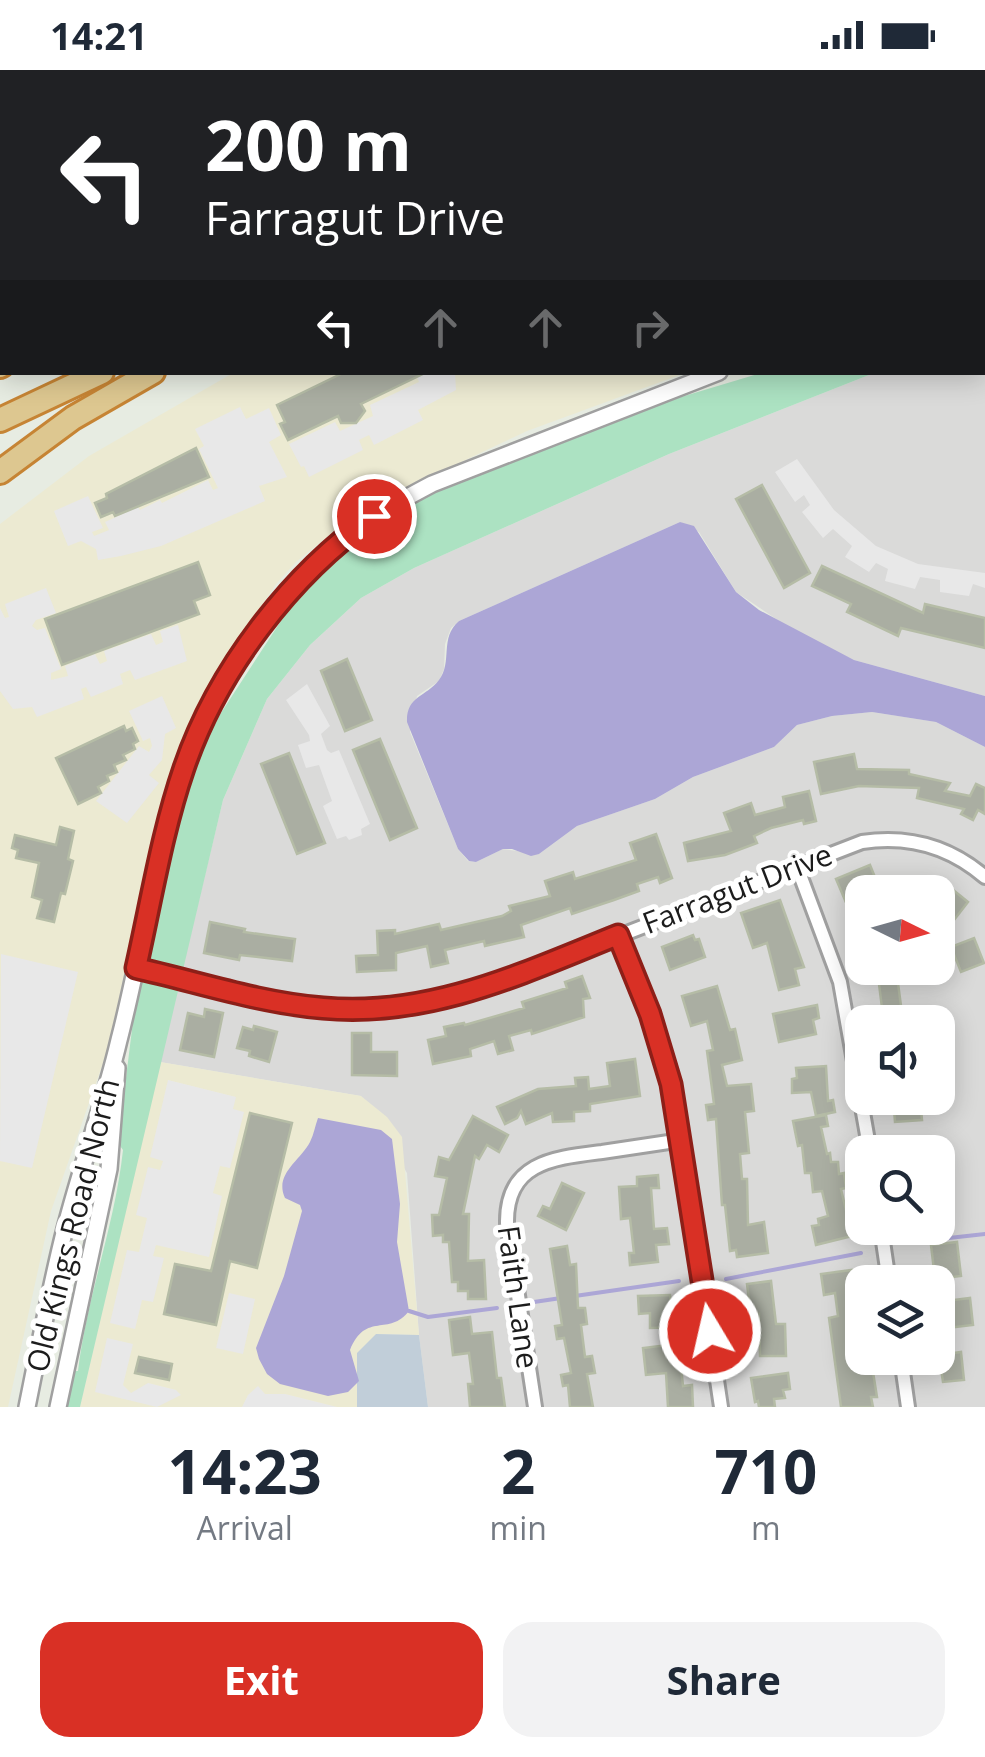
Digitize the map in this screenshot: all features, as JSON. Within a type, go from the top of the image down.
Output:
[{"type":"highway","points":[[0,420],[96,375]]},
{"type":"highway","points":[[0,472],[73,418],[148,375]]},
{"type":"street","name":"Old Kings Road North","points":[[27,1407],[64,1232],[118,1044],[176,796],[197,735],[262,628],[307,571],[363,524],[432,484],[711,375]]},
{"type":"street","name":"Farragut Drive","points":[[136,968],[291,1004],[326,1009],[393,1008],[476,990],[850,844],[894,838],[938,848],[985,877]]},
{"type":"street","points":[[796,864],[840,982],[867,1135]]},
{"type":"street","points":[[618,935],[659,1042],[682,1140],[721,1407]]},
{"type":"street","name":"Old Kings Road North","points":[[58,1407],[108,1170],[118,1044]]},
{"type":"street","name":"Faith Lane","points":[[535,1407],[508,1224],[508,1204],[515,1187],[531,1169],[553,1160],[682,1140]]},
{"type":"street","points":[[903,1375],[908,1407]]},
{"type":"shaded area","points":[[230,375],[680,375],[527,431],[402,490],[339,527],[276,584],[241,636],[198,708],[154,831],[109,1046],[51,1211],[8,1407],[0,1407],[0,524],[89,456]]},
{"type":"shaded area","points":[[416,375],[455,375],[456,390],[418,410],[423,420],[374,445],[369,435],[359,440],[363,450],[309,477],[301,467],[289,444],[335,422],[340,431],[373,416],[370,405],[419,382]]},
{"type":"shaded area","points":[[869,375],[985,375],[985,696],[854,660],[797,633],[736,592],[699,532],[680,522],[459,621],[451,628],[445,644],[444,669],[439,681],[417,696],[410,732],[458,849],[468,861],[476,862],[503,849],[539,854],[577,826],[655,799],[693,777],[774,747],[797,725],[832,716],[872,712],[936,722],[985,747],[985,1407],[428,1407],[407,1173],[361,1096],[160,1062],[223,800],[267,699],[310,645],[361,598],[414,568],[669,454]]},
{"type":"shaded area","points":[[240,407],[246,419],[269,408],[281,435],[269,442],[287,477],[259,486],[265,501],[161,546],[121,556],[98,560],[96,549],[81,541],[68,546],[54,511],[88,496],[103,528],[92,532],[94,536],[109,530],[105,522],[138,507],[140,510],[160,500],[162,503],[208,480],[213,490],[218,488],[199,449],[204,446],[195,429]]},
{"type":"shaded area","points":[[797,459],[834,510],[876,546],[918,564],[985,573],[985,588],[973,584],[969,596],[940,592],[940,580],[920,577],[915,589],[885,581],[888,569],[876,563],[869,572],[845,557],[852,546],[833,529],[823,538],[802,512],[810,505],[804,495],[795,502],[775,472]]},
{"type":"shaded area","points":[[680,522],[694,526],[736,592],[759,610],[854,660],[985,696],[985,747],[936,722],[872,712],[832,716],[797,725],[774,747],[693,777],[655,799],[577,826],[539,854],[531,856],[503,849],[476,862],[469,861],[458,849],[407,722],[413,702],[434,686],[443,673],[453,628],[459,621]]},
{"type":"shaded area","points":[[46,588],[56,613],[36,620],[32,626],[37,630],[45,628],[61,669],[51,673],[51,680],[68,676],[65,666],[95,654],[100,664],[107,661],[104,651],[151,634],[156,645],[163,642],[160,631],[178,625],[187,661],[135,680],[130,670],[120,674],[123,684],[91,697],[86,687],[81,689],[84,699],[37,717],[32,707],[13,709],[0,691],[0,608],[5,618],[9,617],[5,604]]},
{"type":"shaded area","points":[[307,684],[330,726],[321,734],[327,750],[339,750],[370,824],[361,829],[362,835],[349,840],[346,836],[337,839],[323,806],[332,801],[319,765],[306,768],[298,745],[310,741],[309,735],[286,700]]},
{"type":"shaded area","points":[[162,696],[176,728],[165,734],[162,760],[149,775],[159,783],[127,823],[96,801],[139,746],[149,752],[152,746],[150,738],[143,741],[129,711]]},
{"type":"shaded area","points":[[1,954],[78,972],[32,1168],[0,1161]]},
{"type":"shaded area","points":[[160,1062],[361,1096],[387,1117],[402,1137],[419,1335],[376,1334],[357,1384],[357,1407],[80,1407]]},
{"type":"shaded area","points":[[168,1080],[236,1097],[233,1109],[244,1112],[230,1168],[220,1166],[213,1193],[222,1196],[209,1257],[156,1245],[153,1256],[164,1258],[153,1302],[142,1300],[135,1329],[110,1323],[127,1250],[139,1252],[147,1218],[136,1215],[148,1167],[160,1170],[163,1161],[150,1157]]},
{"type":"shaded area","points":[[318,1118],[381,1130],[392,1139],[400,1204],[397,1242],[409,1311],[394,1323],[370,1327],[356,1338],[350,1350],[359,1381],[348,1392],[328,1396],[280,1384],[267,1374],[256,1348],[284,1276],[302,1211],[300,1205],[285,1198],[283,1182],[310,1142]]},
{"type":"shaded area","points":[[229,1293],[255,1299],[243,1354],[216,1348]]},
{"type":"shaded area","points":[[376,1334],[419,1335],[428,1407],[357,1407],[357,1353]]},
{"type":"shaded area","points":[[107,1338],[133,1344],[123,1385],[131,1393],[148,1383],[181,1395],[157,1407],[95,1392]]},
{"type":"shaded area","points":[[258,1386],[265,1394],[285,1394],[337,1407],[242,1407]]},
{"type":"green space","points":[[754,375],[869,375],[669,454],[414,568],[361,598],[310,645],[267,699],[223,800],[80,1407],[65,1407],[74,1371],[78,1371],[119,1178],[123,1150],[118,1143],[134,1013],[189,781],[219,716],[315,574],[351,543],[454,483],[661,403]]},
{"type":"building","points":[[339,375],[421,375],[361,404],[365,411],[356,423],[341,423],[338,416],[288,440],[277,405]]},
{"type":"building","points":[[196,448],[209,477],[115,516],[113,512],[101,517],[95,503],[107,498],[106,494]]},
{"type":"building","points":[[762,485],[810,573],[784,588],[736,499]]},
{"type":"building","points":[[198,562],[210,595],[194,601],[199,614],[62,665],[45,619]]},
{"type":"building","points":[[822,566],[923,613],[925,604],[985,618],[985,648],[901,628],[898,636],[847,612],[851,604],[812,586]]},
{"type":"building","points":[[347,659],[372,720],[345,731],[321,671]]},
{"type":"building","points":[[124,726],[126,731],[132,728],[138,741],[133,744],[135,749],[123,755],[126,760],[114,765],[117,772],[107,776],[109,781],[98,787],[101,793],[78,804],[56,758]]},
{"type":"building","points":[[380,739],[417,828],[390,840],[353,750]]},
{"type":"building","points":[[289,753],[325,843],[297,854],[261,764]]},
{"type":"building","points":[[854,754],[857,769],[909,770],[909,774],[950,783],[945,791],[970,796],[976,784],[985,788],[985,814],[978,810],[973,820],[961,814],[964,809],[917,798],[919,788],[859,786],[821,794],[814,762]]},
{"type":"building","points":[[809,791],[816,821],[771,828],[754,836],[757,843],[725,855],[688,861],[684,843],[731,831],[724,813],[751,803],[755,815],[785,807],[783,797]]},
{"type":"building","points":[[60,827],[74,831],[68,859],[73,861],[54,922],[37,918],[42,900],[32,897],[39,863],[16,858],[18,850],[12,848],[15,835],[56,845]]},
{"type":"building","points":[[656,834],[672,878],[660,883],[658,877],[637,884],[639,891],[614,900],[572,914],[570,908],[521,925],[524,937],[445,950],[448,963],[431,967],[427,946],[396,953],[396,970],[357,972],[356,956],[378,955],[377,931],[395,930],[395,934],[439,924],[441,930],[502,916],[511,911],[509,906],[550,896],[545,881],[573,872],[575,879],[636,860],[630,843]]},
{"type":"building","points":[[870,865],[874,875],[846,875]]},
{"type":"building","points":[[845,875],[845,900],[836,879]]},
{"type":"building","points":[[955,891],[968,902],[955,919]]},
{"type":"building","points":[[780,900],[804,967],[795,969],[799,985],[779,990],[767,943],[753,948],[741,913]]},
{"type":"building","points":[[210,922],[245,929],[244,932],[295,939],[292,961],[240,955],[239,960],[204,953]]},
{"type":"building","points":[[693,935],[695,940],[699,939],[705,957],[670,970],[662,947]]},
{"type":"building","points":[[974,938],[984,963],[961,972],[955,945]]},
{"type":"building","points":[[582,976],[590,998],[583,999],[584,1017],[532,1034],[531,1030],[509,1036],[513,1050],[498,1054],[494,1041],[470,1049],[471,1056],[433,1064],[428,1040],[446,1036],[444,1027],[524,1008],[522,1002],[567,988],[565,982]]},
{"type":"building","points":[[879,985],[898,985],[901,1005],[882,1005]]},
{"type":"building","points":[[717,986],[730,1030],[735,1029],[742,1060],[722,1065],[727,1086],[751,1084],[754,1111],[745,1112],[749,1153],[740,1154],[742,1179],[747,1179],[748,1225],[764,1222],[768,1253],[737,1257],[736,1250],[730,1251],[722,1205],[716,1119],[708,1120],[706,1105],[714,1104],[707,1051],[713,1050],[707,1021],[691,1026],[682,996]]},
{"type":"building","points":[[817,1005],[819,1018],[813,1020],[816,1034],[779,1042],[773,1014]]},
{"type":"building","points":[[205,1009],[223,1013],[214,1057],[180,1050],[188,1013],[204,1017]]},
{"type":"building","points":[[254,1026],[277,1032],[269,1062],[237,1048],[243,1027],[253,1030]]},
{"type":"building","points":[[352,1033],[371,1033],[371,1052],[397,1052],[397,1076],[352,1075]]},
{"type":"building","points":[[635,1059],[640,1096],[590,1104],[590,1111],[574,1112],[574,1121],[553,1122],[552,1113],[526,1124],[521,1111],[505,1124],[497,1107],[538,1089],[576,1086],[575,1078],[588,1077],[589,1089],[610,1086],[607,1063]]},
{"type":"building","points":[[826,1066],[828,1101],[833,1100],[835,1112],[816,1116],[811,1092],[792,1093],[792,1079],[797,1078],[796,1068]]},
{"type":"building","points":[[250,1113],[292,1123],[257,1268],[230,1261],[216,1325],[164,1314],[175,1264],[211,1271]]},
{"type":"building","points":[[826,1115],[828,1126],[821,1127],[827,1154],[830,1153],[831,1162],[838,1162],[839,1174],[844,1173],[845,1188],[841,1189],[845,1238],[816,1245],[812,1226],[828,1216],[822,1191],[813,1192],[811,1173],[805,1173],[802,1145],[798,1146],[793,1121]]},
{"type":"building","points":[[894,1115],[922,1115],[922,1120],[895,1122]]},
{"type":"building","points":[[473,1116],[508,1135],[499,1152],[487,1145],[479,1159],[475,1156],[463,1214],[469,1214],[468,1261],[484,1260],[486,1299],[468,1299],[468,1291],[458,1291],[458,1282],[452,1282],[449,1242],[443,1242],[443,1235],[433,1236],[432,1215],[439,1215],[447,1178],[435,1176],[439,1157],[449,1160]]},
{"type":"building","points":[[658,1175],[659,1188],[651,1188],[654,1229],[667,1228],[669,1244],[656,1245],[658,1262],[630,1265],[629,1253],[634,1253],[630,1218],[621,1219],[619,1187],[637,1186],[637,1177]]},
{"type":"building","points":[[562,1183],[584,1193],[566,1230],[538,1216],[543,1206],[550,1209]]},
{"type":"building","points":[[955,1242],[961,1276],[955,1277],[955,1265],[933,1265],[931,1245]]},
{"type":"building","points":[[567,1246],[570,1265],[576,1264],[578,1308],[585,1308],[587,1324],[581,1325],[585,1357],[592,1356],[595,1373],[587,1374],[593,1407],[570,1407],[568,1385],[563,1386],[561,1375],[571,1373],[564,1338],[557,1339],[555,1326],[562,1325],[550,1249]]},
{"type":"building","points":[[845,1271],[845,1375],[873,1375],[877,1397],[871,1397],[873,1407],[841,1407],[829,1318],[838,1316],[835,1293],[824,1295],[821,1274]]},
{"type":"building","points":[[771,1281],[776,1324],[785,1324],[786,1356],[760,1356],[759,1314],[740,1316],[738,1302],[749,1300],[747,1284]]},
{"type":"building","points":[[670,1295],[671,1303],[679,1303],[679,1327],[650,1328],[650,1313],[639,1314],[638,1296]]},
{"type":"building","points":[[970,1298],[973,1325],[955,1327],[955,1300]]},
{"type":"building","points":[[470,1317],[472,1334],[492,1332],[505,1407],[470,1407],[468,1384],[473,1384],[469,1353],[453,1355],[449,1320]]},
{"type":"building","points":[[685,1343],[686,1356],[680,1357],[683,1386],[692,1385],[693,1407],[668,1407],[666,1373],[646,1375],[643,1348]]},
{"type":"building","points":[[961,1352],[964,1380],[943,1382],[942,1375],[955,1375],[955,1353]]},
{"type":"building","points":[[139,1357],[172,1364],[169,1380],[135,1373]]},
{"type":"building","points":[[788,1373],[790,1389],[783,1390],[785,1398],[774,1399],[775,1407],[759,1407],[751,1378]]},
{"type":"waterway","points":[[955,1237],[985,1234]]},
{"type":"waterway","points":[[726,1279],[861,1253]]},
{"type":"waterway","points":[[575,1296],[679,1281]]},
{"type":"waterway","points":[[534,1302],[561,1298]]},
{"type":"waterway","points":[[409,1311],[428,1317],[497,1308]]},
{"type":"route","points":[[374,516],[338,542],[293,586],[204,720],[182,773],[136,968],[291,1004],[326,1009],[393,1008],[487,987],[618,935],[650,1014],[671,1084],[710,1331]]}]
